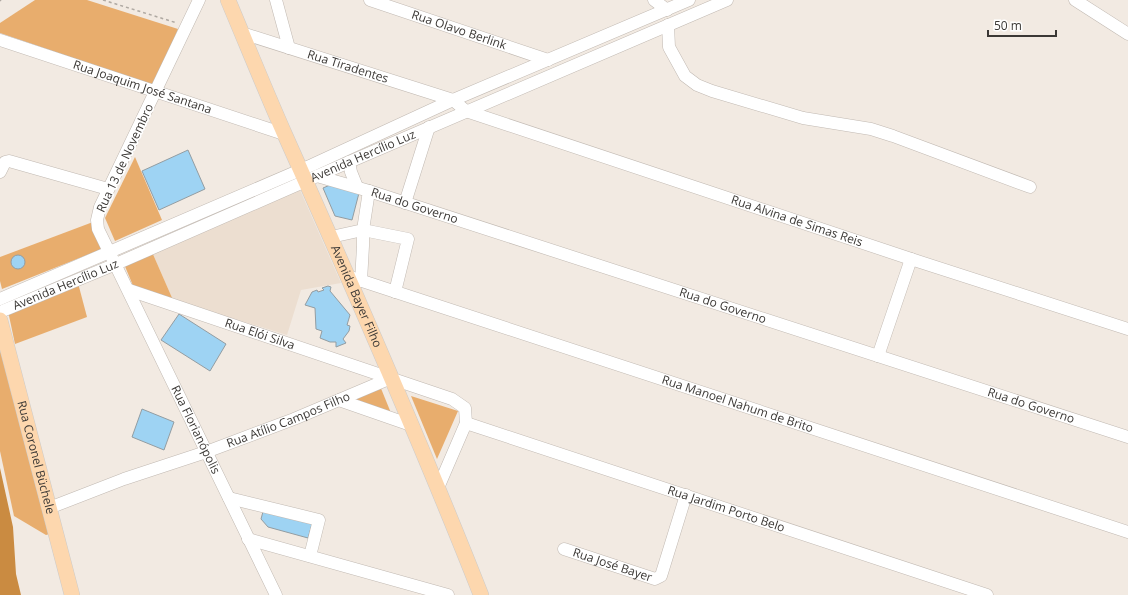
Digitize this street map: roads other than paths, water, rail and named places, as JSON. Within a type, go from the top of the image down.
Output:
[{"type":"main road","name":"Avenida Bayer Filho","points":[[228,0],[284,134],[308,175],[347,276],[438,488],[481,595]]},
{"type":"main road","name":"Rua Coronel Büchele","points":[[0,320],[72,595]]},
{"type":"street","name":"Rua 13 de Novembro","points":[[116,264],[98,229],[97,220],[100,207],[199,0]]},
{"type":"street","points":[[276,0],[289,48]]},
{"type":"street","name":"Rua Olavo Berlink","points":[[370,0],[548,60]]},
{"type":"street","points":[[654,0],[666,10]]},
{"type":"street","name":"Avenida Hercílio Luz","points":[[0,312],[116,264],[308,175],[453,100],[689,0]]},
{"type":"street","name":"Avenida Hercílio Luz","points":[[0,299],[109,251],[308,175],[349,162],[727,0]]},
{"type":"street","points":[[1075,0],[1128,34]]},
{"type":"street","points":[[668,25],[669,47],[685,76],[697,85],[803,118],[871,129],[1030,187]]},
{"type":"street","name":"Rua Tiradentes","points":[[242,33],[453,100]]},
{"type":"street","name":"Rua Joaquim José Santana","points":[[0,40],[284,134]]},
{"type":"street","points":[[453,100],[466,111]]},
{"type":"street","name":"Rua Alvina de Simas Reis","points":[[466,111],[910,259],[1128,329]]},
{"type":"street","points":[[404,202],[429,127]]},
{"type":"street","points":[[0,172],[5,162],[9,161],[108,189]]},
{"type":"street","points":[[349,162],[357,187]]},
{"type":"street","name":"Rua do Governo","points":[[308,175],[357,187],[404,202],[1128,437]]},
{"type":"street","points":[[361,281],[363,230],[369,191]]},
{"type":"street","points":[[331,237],[363,230],[408,239],[395,292]]},
{"type":"street","points":[[878,356],[910,259]]},
{"type":"street","name":"Rua Florianópolis","points":[[116,264],[276,595]]},
{"type":"street","name":"Rua Manoel Nahum de Brito","points":[[347,276],[1128,532]]},
{"type":"street","name":"Rua Elói Silva","points":[[129,290],[452,399],[465,408],[466,423]]},
{"type":"street","name":"Rua Atílio Campos Filho","points":[[49,508],[124,479],[206,452],[294,419],[391,378]]},
{"type":"street","points":[[339,400],[411,425]]},
{"type":"street","points":[[438,488],[466,423]]},
{"type":"street","name":"Rua Jardim Porto Belo","points":[[466,423],[986,595]]},
{"type":"street","name":"Rua José Bayer","points":[[564,549],[655,579],[661,576],[686,495]]},
{"type":"street","points":[[229,498],[318,520],[310,556]]},
{"type":"street","points":[[248,539],[448,595]]}]
